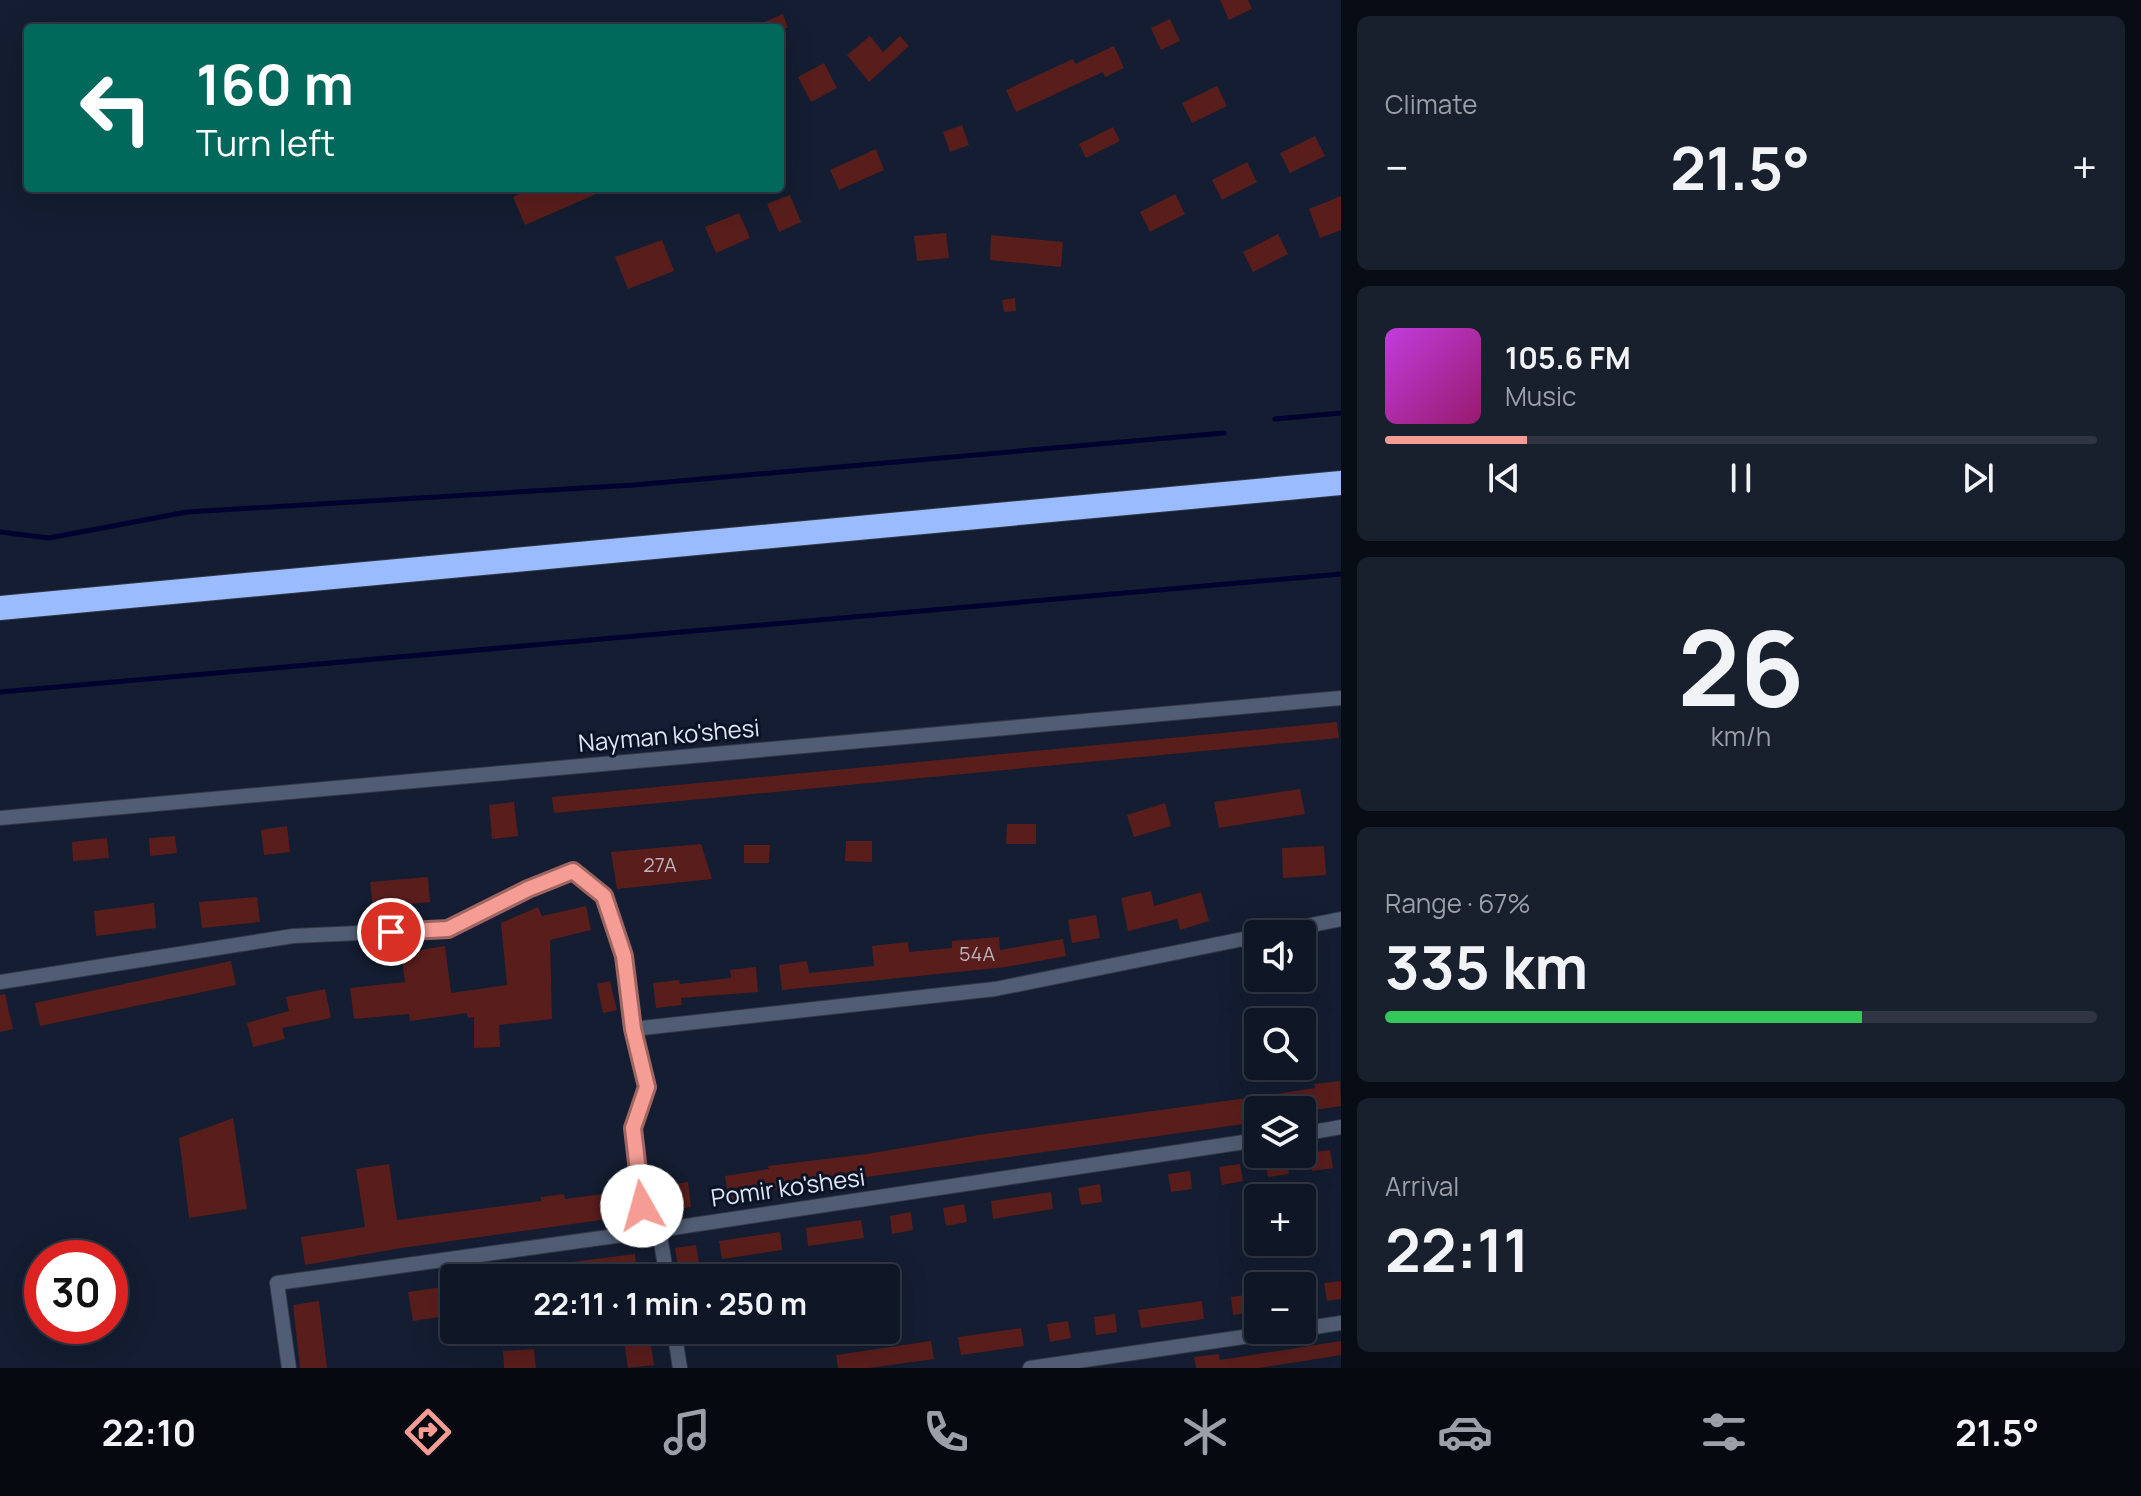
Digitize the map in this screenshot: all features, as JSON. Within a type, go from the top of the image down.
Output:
[{"type":"highway","points":[[0,608],[1341,483]]},
{"type":"street","name":"Nayman ko'shesi","points":[[0,818],[1341,698]]},
{"type":"street","points":[[0,982],[293,936],[448,929],[528,889],[573,871],[604,896],[624,956],[633,1029],[647,1087],[633,1128],[652,1230],[663,1264]]},
{"type":"street","points":[[1316,924],[1341,919]]},
{"type":"street","points":[[633,1029],[995,989],[1244,939]]},
{"type":"street","points":[[1316,1131],[1341,1127]]},
{"type":"street","name":"Pomir ko'shesi","points":[[289,1368],[277,1283],[1244,1142]]},
{"type":"street","points":[[1316,1327],[1341,1323]]},
{"type":"street","points":[[1030,1368],[1244,1337]]},
{"type":"street","points":[[676,1344],[680,1368]]},
{"type":"building","points":[[1220,0],[1248,0],[1252,9],[1229,20]]},
{"type":"building","points":[[783,14],[788,28],[784,28],[784,24],[759,24]]},
{"type":"building","points":[[1170,19],[1180,41],[1161,50],[1151,28]]},
{"type":"building","points":[[870,36],[883,52],[900,36],[909,46],[869,82],[847,55]]},
{"type":"building","points":[[1114,46],[1124,68],[1105,77],[1103,72],[1016,112],[1006,90],[1073,59],[1075,64]]},
{"type":"building","points":[[824,63],[837,88],[811,102],[798,77]]},
{"type":"building","points":[[1217,86],[1227,106],[1192,123],[1182,103]]},
{"type":"building","points":[[962,125],[969,145],[950,152],[943,132]]},
{"type":"building","points":[[1113,127],[1120,141],[1086,158],[1079,144]]},
{"type":"building","points":[[1315,136],[1325,156],[1290,173],[1280,153]]},
{"type":"building","points":[[876,149],[884,170],[839,190],[830,170]]},
{"type":"building","points":[[1247,162],[1257,182],[1222,200],[1212,180]]},
{"type":"building","points":[[524,192],[601,192],[525,225],[513,197]]},
{"type":"building","points":[[1175,194],[1185,214],[1150,232],[1140,212]]},
{"type":"building","points":[[790,195],[801,222],[779,232],[767,204]]},
{"type":"building","points":[[1341,196],[1341,230],[1320,238],[1309,209]]},
{"type":"building","points":[[739,213],[750,238],[716,253],[705,227]]},
{"type":"building","points":[[946,233],[949,258],[917,261],[914,236]]},
{"type":"building","points":[[1278,234],[1288,254],[1253,272],[1243,252]]},
{"type":"building","points":[[991,235],[1063,242],[1061,267],[990,260]]},
{"type":"building","points":[[662,240],[674,271],[628,289],[615,257]]},
{"type":"building","points":[[1015,298],[1016,311],[1004,312],[1002,300]]},
{"type":"building","points":[[1337,722],[1339,738],[554,813],[552,797]]},
{"type":"building","points":[[1300,789],[1305,814],[1219,828],[1214,802]]},
{"type":"building","points":[[514,802],[518,836],[492,839],[489,805]]},
{"type":"building","points":[[1165,803],[1171,826],[1134,837],[1127,815]]},
{"type":"building","points":[[1007,824],[1036,824],[1036,844],[1006,844]]},
{"type":"building","points":[[287,826],[290,852],[264,855],[261,830]]},
{"type":"building","points":[[175,836],[177,853],[150,856],[149,838]]},
{"type":"building","points":[[107,838],[109,858],[73,861],[72,842]]},
{"type":"building","points":[[846,841],[872,841],[872,862],[845,861]]},
{"type":"building","points":[[701,844],[712,879],[617,889],[611,852]]},
{"type":"building","points":[[744,845],[770,845],[769,863],[744,863]]},
{"type":"building","points":[[1324,846],[1326,875],[1283,878],[1282,848]]},
{"type":"building","points":[[428,877],[430,902],[373,907],[370,882]]},
{"type":"building","points":[[1151,891],[1154,906],[1201,892],[1209,921],[1180,930],[1177,919],[1128,931],[1121,898]]},
{"type":"building","points":[[257,897],[260,922],[202,928],[199,902]]},
{"type":"building","points":[[154,903],[156,928],[96,936],[94,911]]},
{"type":"building","points":[[586,906],[591,930],[550,940],[552,1019],[499,1025],[500,1047],[474,1048],[474,1017],[468,1018],[467,1013],[410,1021],[409,1014],[354,1019],[350,988],[405,982],[401,953],[445,946],[451,993],[507,985],[501,923],[538,907],[542,916]]},
{"type":"building","points":[[1096,915],[1100,938],[1072,943],[1068,920]]},
{"type":"building","points":[[999,937],[1000,950],[1063,939],[1066,956],[1006,967],[782,990],[779,965],[807,961],[809,973],[874,966],[872,946],[908,942],[909,952],[952,948],[952,941]]},
{"type":"building","points":[[231,961],[236,985],[40,1026],[35,1003]]},
{"type":"building","points":[[756,967],[758,992],[681,998],[682,1005],[656,1008],[653,983],[679,980],[680,984],[731,978],[730,970]]},
{"type":"building","points":[[610,981],[617,1010],[603,1013],[597,984]]},
{"type":"building","points":[[325,989],[331,1018],[282,1028],[285,1039],[253,1047],[247,1023],[289,1011],[286,997]]},
{"type":"building","points":[[5,994],[13,1029],[0,1032],[0,995]]},
{"type":"building","points":[[1340,1081],[1341,1106],[1316,1110],[1316,1096],[1262,1096],[1315,1088],[1314,1084]]},
{"type":"building","points":[[1244,1098],[1244,1124],[754,1193],[754,1197],[729,1201],[725,1176],[769,1169],[768,1166],[867,1154],[979,1135]]},
{"type":"building","points":[[233,1118],[247,1209],[189,1218],[179,1138]]},
{"type":"building","points":[[1330,1150],[1333,1168],[1312,1171],[1312,1168],[1316,1168],[1316,1152]]},
{"type":"building","points":[[389,1164],[397,1220],[541,1201],[541,1197],[564,1194],[565,1199],[627,1191],[630,1216],[401,1248],[305,1265],[301,1237],[365,1227],[356,1169]]},
{"type":"building","points":[[1240,1164],[1243,1181],[1222,1185],[1219,1167]]},
{"type":"building","points":[[1266,1168],[1288,1168],[1289,1174],[1268,1177]]},
{"type":"building","points":[[1190,1171],[1192,1189],[1171,1192],[1168,1174]]},
{"type":"building","points":[[688,1182],[691,1207],[666,1211],[662,1186]]},
{"type":"building","points":[[1100,1184],[1102,1202],[1081,1205],[1078,1188]]},
{"type":"building","points":[[1051,1192],[1053,1209],[993,1219],[991,1201]]},
{"type":"building","points":[[964,1204],[967,1222],[946,1226],[943,1208]]},
{"type":"building","points":[[911,1212],[913,1230],[892,1234],[890,1216]]},
{"type":"building","points":[[861,1220],[864,1238],[808,1246],[806,1228]]},
{"type":"building","points":[[780,1232],[782,1250],[722,1259],[719,1241]]},
{"type":"building","points":[[696,1245],[699,1263],[678,1264],[675,1248]]},
{"type":"building","points":[[635,1254],[636,1264],[559,1264]]},
{"type":"building","points":[[1341,1281],[1341,1299],[1327,1301],[1324,1283]]},
{"type":"building","points":[[440,1287],[440,1317],[413,1321],[408,1292]]},
{"type":"building","points":[[1244,1295],[1244,1313],[1233,1315],[1231,1297]]},
{"type":"building","points":[[319,1301],[327,1368],[300,1368],[293,1305]]},
{"type":"building","points":[[1202,1301],[1204,1319],[1141,1328],[1138,1310]]},
{"type":"building","points":[[1115,1314],[1117,1332],[1096,1335],[1094,1317]]},
{"type":"building","points":[[1068,1321],[1071,1338],[1050,1342],[1047,1324]]},
{"type":"building","points":[[1021,1328],[1024,1346],[961,1355],[958,1337]]},
{"type":"building","points":[[931,1341],[934,1359],[869,1368],[838,1368],[836,1355]]},
{"type":"building","points":[[1341,1341],[1341,1355],[1259,1368],[1196,1368],[1194,1357],[1219,1354],[1220,1360]]},
{"type":"building","points":[[624,1344],[651,1344],[654,1365],[628,1368]]},
{"type":"building","points":[[534,1349],[536,1368],[504,1368],[503,1351]]},
{"type":"waterway","points":[[1275,419],[1341,413]]},
{"type":"waterway","points":[[0,532],[49,538],[187,512],[634,485],[1224,433]]},
{"type":"waterway","points":[[0,692],[1341,574]]},
{"type":"route","points":[[391,932],[448,929],[528,889],[573,871],[604,896],[624,956],[633,1029],[647,1087],[633,1128],[642,1206]]}]
